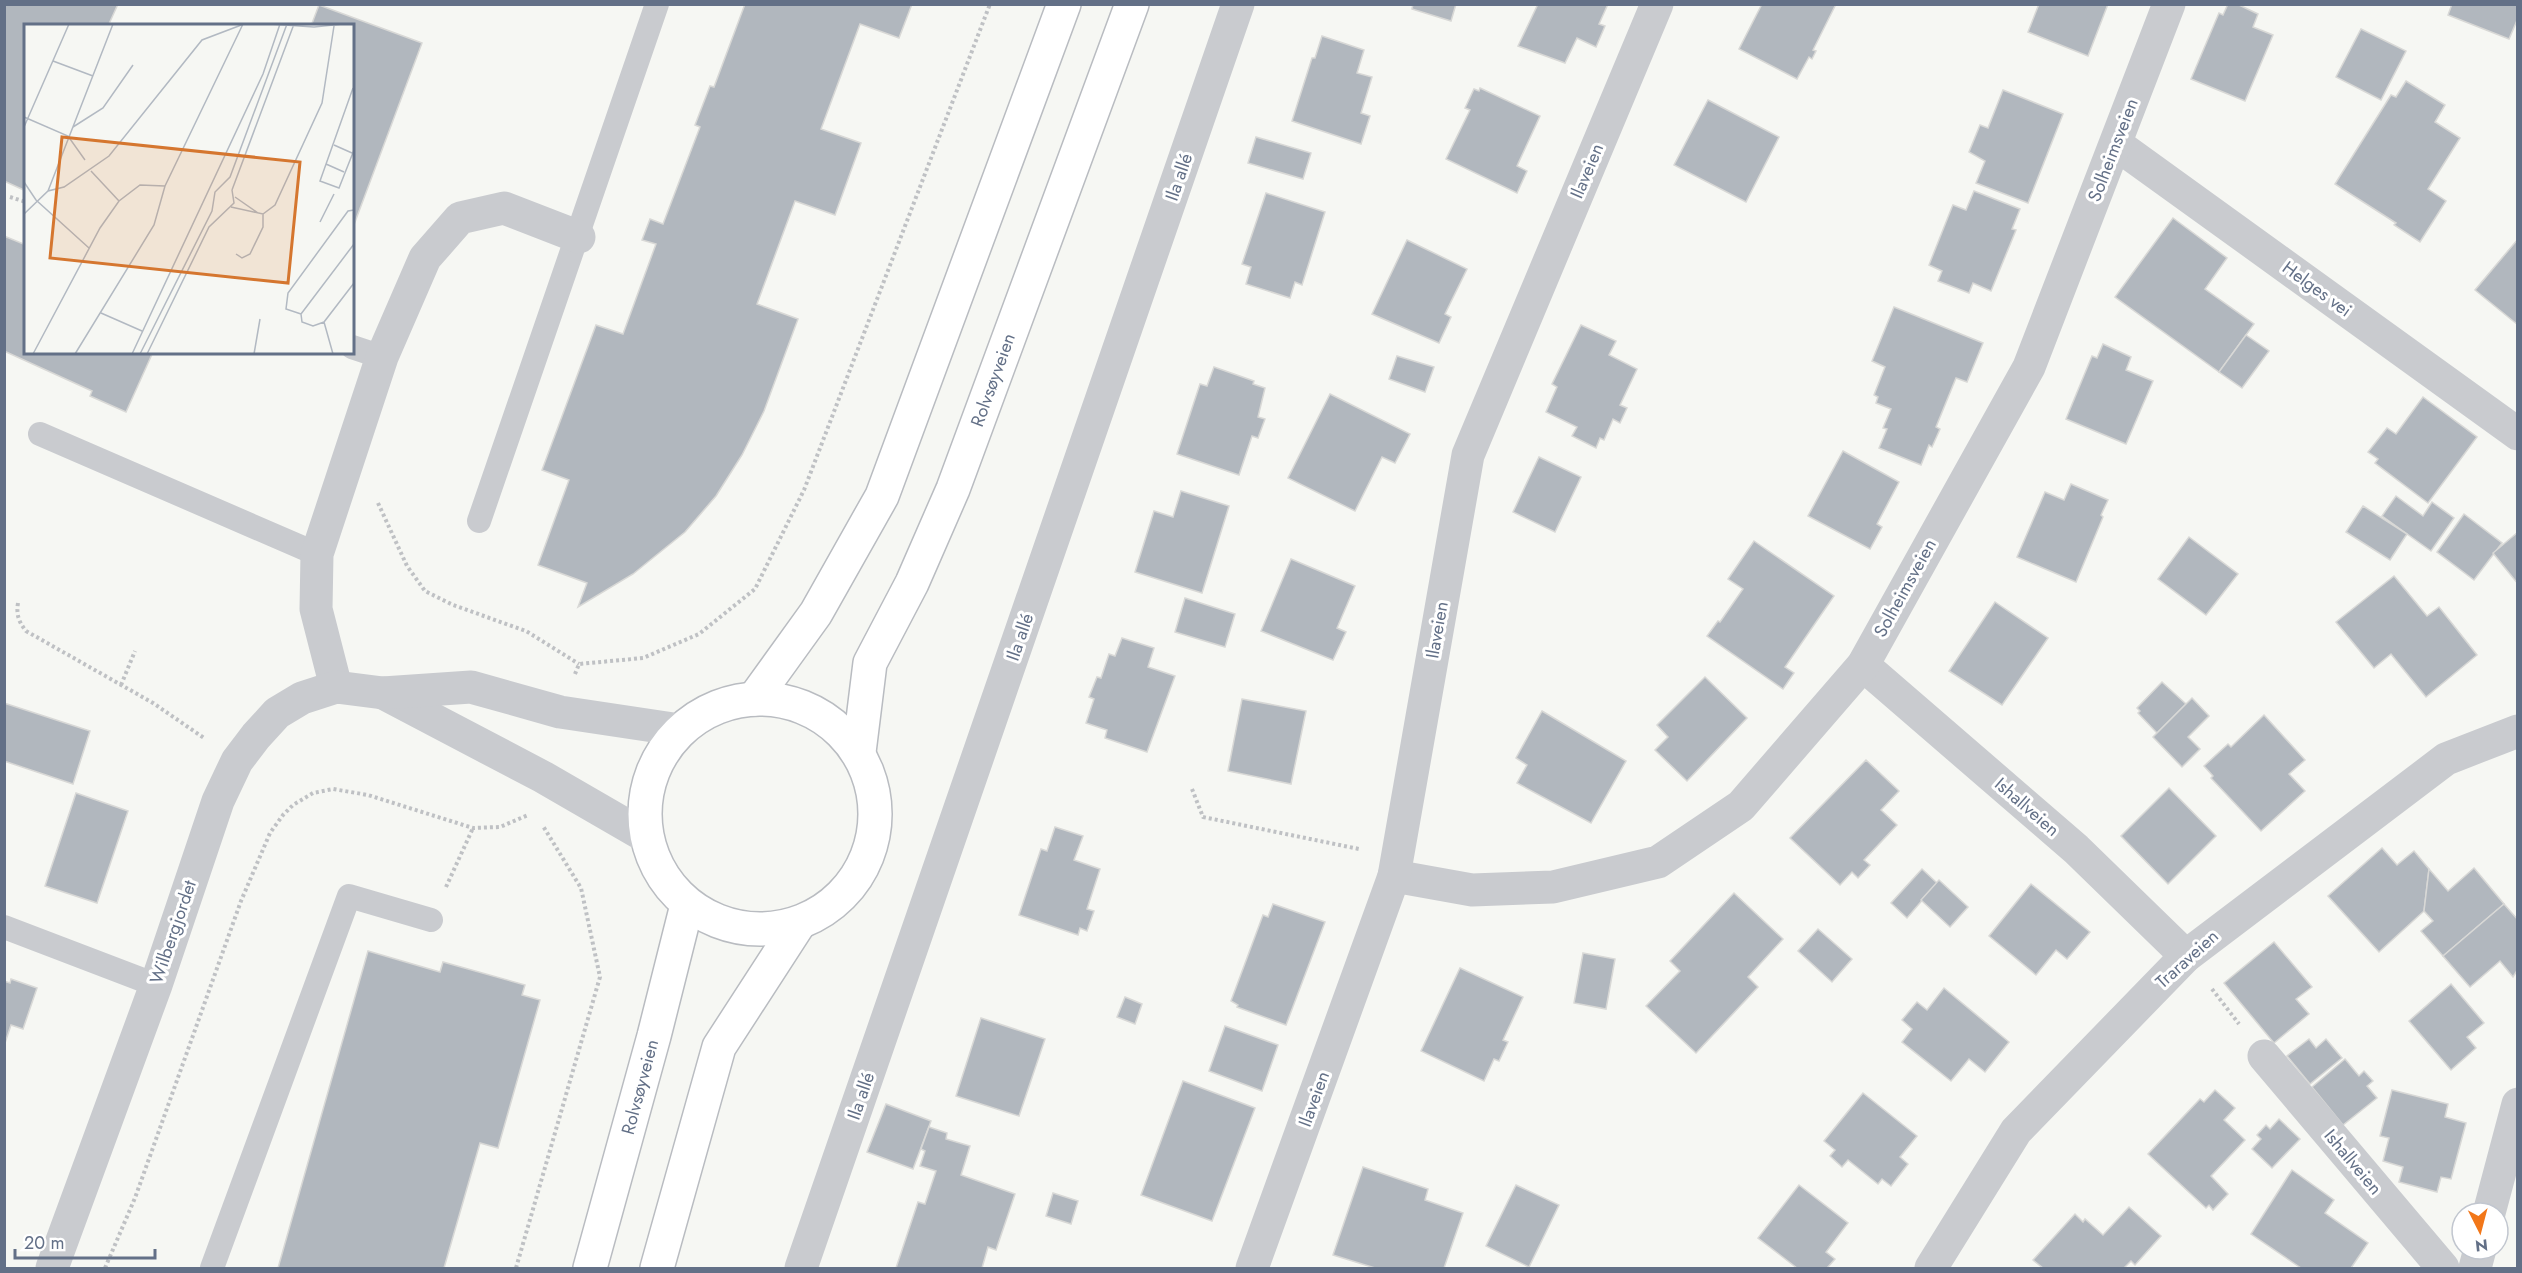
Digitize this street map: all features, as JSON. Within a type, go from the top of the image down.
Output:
[{"type":"main road","points":[[754,699],[816,613],[882,496],[1064,4]]},
{"type":"main road","name":"Rolvsøyveien","points":[[859,752],[870,663],[912,583],[953,489],[1131,4]]},
{"type":"main road","points":[[754,699],[785,701],[814,712],[839,730],[859,752],[874,791],[875,833],[861,873],[834,904],[798,925],[740,929],[687,905],[660,874],[645,836],[649,778],[680,730],[714,708],[754,699]]},
{"type":"main road","name":"Rolvsøyveien","points":[[590,1269],[654,1036],[687,905]]},
{"type":"main road","points":[[657,1269],[719,1047],[798,925]]},
{"type":"street","name":"Ila allé","points":[[801,1269],[1238,4]]},
{"type":"street","name":"Ilaveien","points":[[1252,1269],[1396,866],[1468,455],[1657,4]]},
{"type":"street","name":"Solheimsveien","points":[[1396,866],[1472,890],[1553,887],[1658,861],[1742,806],[1863,665],[2029,367],[2169,4]]},
{"type":"street","name":"Helges vei","points":[[2116,144],[2517,434]]},
{"type":"street","points":[[336,687],[316,609],[317,554],[347,460],[367,352],[425,258],[460,218],[504,208],[579,237]]},
{"type":"street","name":"Ishallveien","points":[[1863,665],[2076,849],[2186,956]]},
{"type":"street","name":"Wilbergjordet","points":[[52,1269],[156,985],[218,801],[237,761],[278,713],[302,698],[336,687],[383,693],[471,687],[560,712],[680,730]]},
{"type":"street","name":"Wilbergjordet","points":[[383,693],[543,777],[645,836]]},
{"type":"street","name":"Traraveien","points":[[1931,1269],[2016,1131],[2186,956],[2446,759],[2517,731]]},
{"type":"street","name":"Ishallveien","points":[[2264,1056],[2443,1269]]},
{"type":"street","points":[[2492,1201],[2517,1104]]},
{"type":"lane","points":[[479,521],[579,237],[657,4]]},
{"type":"lane","points":[[40,434],[317,554]]},
{"type":"lane","points":[[212,1269],[349,896],[430,920]]},
{"type":"lane","points":[[4,927],[156,985]]},
{"type":"path","points":[[347,460],[367,483],[388,522],[407,566],[425,591],[453,605],[526,631],[579,664],[643,658],[699,634],[755,589],[804,490],[990,4]]},
{"type":"path","points":[[10,197],[24,201]]},
{"type":"path","points":[[18,603],[19,623],[26,631],[153,703],[237,761]]},
{"type":"path","points":[[121,685],[135,651]]},
{"type":"path","points":[[560,712],[579,664]]},
{"type":"path","points":[[516,1269],[600,977],[581,888],[534,812],[543,777]]},
{"type":"path","points":[[105,1269],[135,1198],[241,902],[270,833],[282,814],[313,794],[333,789],[368,795],[474,828],[510,824],[534,812]]},
{"type":"path","points":[[1192,789],[1203,817],[1396,866]]},
{"type":"path","points":[[430,920],[474,828]]},
{"type":"path","points":[[2186,956],[2264,1056]]},
{"type":"building","points":[[4,4],[118,4],[109,24],[24,24],[24,190],[4,181]]},
{"type":"building","points":[[745,4],[912,4],[899,38],[860,24],[821,129],[861,143],[835,215],[795,201],[757,304],[798,319],[764,411],[742,455],[716,496],[685,532],[633,574],[578,607],[587,583],[538,565],[569,480],[542,470],[596,325],[623,334],[656,244],[642,240],[650,219],[663,224],[700,127],[695,125],[710,86],[714,87]]},
{"type":"building","points":[[1413,4],[1456,4],[1451,21],[1412,9]]},
{"type":"building","points":[[1538,4],[1608,4],[1599,24],[1605,26],[1596,47],[1577,38],[1565,63],[1518,46]]},
{"type":"building","points":[[1762,4],[1836,4],[1813,50],[1816,51],[1812,59],[1809,57],[1797,79],[1739,49]]},
{"type":"building","points":[[2039,4],[2108,4],[2088,56],[2028,32]]},
{"type":"building","points":[[2228,4],[2237,4],[2258,14],[2253,27],[2273,35],[2245,101],[2191,79],[2219,13],[2223,15]]},
{"type":"building","points":[[2452,4],[2518,4],[2518,18],[2509,39],[2448,15]]},
{"type":"building","points":[[319,5],[422,43],[354,225],[354,24],[312,24]]},
{"type":"building","points":[[2361,29],[2406,51],[2381,100],[2336,77]]},
{"type":"building","points":[[1322,36],[1364,50],[1357,73],[1372,77],[1361,113],[1370,116],[1361,144],[1292,121],[1312,58],[1315,58]]},
{"type":"building","points":[[2406,81],[2445,105],[2435,122],[2460,138],[2428,189],[2446,201],[2420,242],[2394,225],[2396,223],[2335,184],[2391,95],[2396,97]]},
{"type":"building","points":[[1480,88],[1540,116],[1517,166],[1527,171],[1517,193],[1446,159],[1470,110],[1465,108],[1474,89],[1479,91]]},
{"type":"building","points":[[2003,90],[2063,114],[2028,203],[1976,183],[1985,161],[1969,152],[1980,125],[1988,128]]},
{"type":"building","points":[[1708,100],[1779,137],[1746,202],[1674,165]]},
{"type":"building","points":[[1256,137],[1311,153],[1303,179],[1248,163]]},
{"type":"building","points":[[1974,191],[2020,209],[2012,229],[2016,230],[1991,291],[1973,283],[1969,293],[1938,281],[1942,271],[1929,265],[1953,205],[1966,210]]},
{"type":"building","points":[[1266,193],[1325,212],[1302,285],[1295,282],[1290,298],[1246,284],[1251,267],[1242,264]]},
{"type":"building","points":[[2173,218],[2227,258],[2205,289],[2254,324],[2219,372],[2115,297]]},
{"type":"building","points":[[4,236],[24,244],[24,354],[152,354],[126,412],[90,396],[92,391],[4,351]]},
{"type":"building","points":[[2518,239],[2518,325],[2475,290]]},
{"type":"building","points":[[1407,240],[1467,269],[1445,314],[1451,317],[1439,343],[1372,314]]},
{"type":"building","points":[[1894,307],[1983,343],[1967,382],[1956,378],[1936,427],[1940,429],[1932,447],[1929,445],[1921,465],[1879,448],[1887,429],[1883,428],[1891,409],[1876,403],[1878,397],[1874,395],[1885,367],[1872,361]]},
{"type":"building","points":[[1581,325],[1616,341],[1609,355],[1637,369],[1620,405],[1627,408],[1620,423],[1613,419],[1604,440],[1600,438],[1596,448],[1572,436],[1577,427],[1546,412],[1557,387],[1552,384]]},
{"type":"building","points":[[2246,335],[2269,351],[2242,388],[2219,372]]},
{"type":"building","points":[[2103,344],[2131,357],[2126,370],[2153,381],[2126,444],[2066,419],[2092,356],[2097,358]]},
{"type":"building","points":[[1397,356],[1434,367],[1425,392],[1389,379]]},
{"type":"building","points":[[1214,367],[1254,381],[1253,384],[1265,388],[1258,417],[1265,419],[1258,438],[1252,436],[1239,475],[1177,454],[1200,384],[1207,386]]},
{"type":"building","points":[[1330,394],[1410,434],[1395,463],[1382,457],[1355,511],[1288,478]]},
{"type":"building","points":[[2423,397],[2477,437],[2428,503],[2375,463],[2378,459],[2368,452],[2387,428],[2396,434]]},
{"type":"building","points":[[1843,451],[1899,482],[1877,524],[1882,527],[1870,549],[1808,516]]},
{"type":"building","points":[[1539,457],[1581,477],[1555,532],[1513,512]]},
{"type":"building","points":[[2071,484],[2108,500],[2076,582],[2017,557],[2045,492],[2064,500]]},
{"type":"building","points":[[1181,491],[1229,506],[1202,593],[1135,572],[1154,511],[1173,517]]},
{"type":"building","points":[[2396,496],[2423,516],[2432,502],[2454,518],[2431,551],[2382,516]]},
{"type":"building","points":[[2363,506],[2407,534],[2390,560],[2346,532]]},
{"type":"building","points":[[2464,514],[2502,543],[2474,580],[2437,552]]},
{"type":"building","points":[[2518,532],[2518,584],[2493,553]]},
{"type":"building","points":[[2189,537],[2238,574],[2206,615],[2158,579]]},
{"type":"building","points":[[1754,541],[1834,596],[1785,667],[1794,673],[1783,689],[1707,636],[1718,621],[1720,622],[1743,589],[1728,579]]},
{"type":"building","points":[[1291,559],[1355,586],[1337,628],[1346,632],[1333,660],[1261,631]]},
{"type":"building","points":[[2394,576],[2427,616],[2439,607],[2477,655],[2426,697],[2391,654],[2374,668],[2336,622]]},
{"type":"building","points":[[1185,598],[1235,614],[1225,647],[1175,632]]},
{"type":"building","points":[[1995,602],[2048,638],[2002,705],[1949,671]]},
{"type":"building","points":[[1122,638],[1154,648],[1148,667],[1175,676],[1147,752],[1105,738],[1107,730],[1086,723],[1094,699],[1089,697],[1097,677],[1101,678],[1109,654],[1115,656]]},
{"type":"building","points":[[1705,677],[1747,718],[1687,781],[1655,750],[1668,737],[1657,725]]},
{"type":"building","points":[[2162,682],[2186,704],[2157,733],[2138,713],[2140,711],[2137,708]]},
{"type":"building","points":[[2192,698],[2209,716],[2188,737],[2200,749],[2182,767],[2153,737]]},
{"type":"building","points":[[1242,699],[1306,711],[1291,784],[1228,771]]},
{"type":"building","points":[[4,703],[90,731],[73,784],[4,761]]},
{"type":"building","points":[[1542,711],[1626,761],[1591,823],[1517,783],[1527,765],[1516,758]]},
{"type":"building","points":[[2264,715],[2305,760],[2289,774],[2305,791],[2261,831],[2211,778],[2213,776],[2204,766],[2228,744],[2231,747]]},
{"type":"building","points":[[1866,760],[1899,791],[1881,810],[1897,825],[1864,860],[1870,865],[1858,878],[1852,872],[1840,885],[1790,838]]},
{"type":"building","points":[[2169,788],[2216,836],[2168,884],[2121,836]]},
{"type":"building","points":[[76,793],[128,811],[97,903],[45,886]]},
{"type":"building","points":[[1055,827],[1083,836],[1074,860],[1100,869],[1087,909],[1094,911],[1087,931],[1080,928],[1078,935],[1019,915],[1041,849],[1047,851]]},
{"type":"building","points":[[2382,848],[2397,865],[2414,851],[2429,869],[2424,911],[2379,952],[2328,896]]},
{"type":"building","points":[[2474,868],[2504,904],[2443,956],[2421,931],[2433,921],[2424,911],[2429,869],[2448,891]]},
{"type":"building","points":[[1922,869],[1937,883],[1907,918],[1891,903]]},
{"type":"building","points":[[1939,880],[1968,907],[1950,927],[1921,900]]},
{"type":"building","points":[[2031,884],[2090,932],[2067,959],[2056,950],[2036,975],[1989,936]]},
{"type":"building","points":[[1734,893],[1783,939],[1748,977],[1758,987],[1696,1053],[1646,1006],[1680,971],[1670,961]]},
{"type":"building","points":[[1273,904],[1325,922],[1286,1025],[1237,1007],[1238,1005],[1231,1001],[1263,915],[1268,917]]},
{"type":"building","points":[[2504,904],[2518,920],[2518,969],[2513,977],[2500,961],[2470,987],[2443,956]]},
{"type":"building","points":[[1818,929],[1852,959],[1832,982],[1798,951]]},
{"type":"building","points":[[2274,942],[2312,987],[2296,999],[2309,1014],[2274,1043],[2224,983]]},
{"type":"building","points":[[368,951],[440,972],[443,962],[525,985],[522,995],[540,1000],[498,1148],[480,1143],[444,1268],[278,1268]]},
{"type":"building","points":[[1583,953],[1615,959],[1606,1009],[1574,1003]]},
{"type":"building","points":[[1460,968],[1523,997],[1503,1040],[1508,1042],[1499,1061],[1494,1059],[1484,1081],[1421,1051]]},
{"type":"building","points":[[11,979],[37,988],[23,1029],[11,1025],[4,1046],[4,981],[10,983]]},
{"type":"building","points":[[2451,984],[2484,1023],[2467,1037],[2476,1048],[2451,1070],[2409,1021]]},
{"type":"building","points":[[1944,988],[2009,1042],[1985,1072],[1969,1059],[1951,1081],[1902,1042],[1912,1029],[1902,1020],[1917,1002],[1927,1010]]},
{"type":"building","points":[[1125,997],[1142,1004],[1135,1024],[1117,1017]]},
{"type":"building","points":[[981,1018],[1045,1039],[1019,1116],[956,1096]]},
{"type":"building","points":[[1225,1026],[1278,1045],[1262,1091],[1209,1071]]},
{"type":"building","points":[[2309,1039],[2316,1048],[2326,1039],[2342,1058],[2310,1084],[2287,1056]]},
{"type":"building","points":[[2345,1059],[2359,1076],[2364,1071],[2373,1081],[2367,1086],[2377,1098],[2343,1125],[2312,1087]]},
{"type":"building","points":[[1183,1081],[1255,1108],[1212,1221],[1141,1195]]},
{"type":"building","points":[[2215,1090],[2235,1108],[2224,1120],[2245,1140],[2211,1176],[2228,1194],[2213,1210],[2209,1205],[2206,1208],[2148,1154],[2200,1099],[2204,1102]]},
{"type":"building","points":[[2392,1090],[2448,1104],[2445,1117],[2466,1123],[2451,1179],[2441,1177],[2437,1192],[2399,1182],[2403,1167],[2383,1161],[2389,1138],[2380,1136]]},
{"type":"building","points":[[1863,1093],[1917,1136],[1900,1157],[1908,1164],[1891,1186],[1882,1179],[1878,1184],[1848,1160],[1842,1167],[1830,1156],[1835,1150],[1824,1141]]},
{"type":"building","points":[[886,1104],[931,1121],[913,1169],[867,1152]]},
{"type":"building","points":[[2279,1119],[2300,1139],[2272,1168],[2252,1149],[2261,1139],[2257,1135],[2266,1125],[2270,1129]]},
{"type":"building","points":[[929,1127],[947,1133],[946,1139],[970,1146],[961,1175],[1015,1194],[996,1250],[988,1247],[982,1268],[896,1268],[918,1202],[925,1204],[936,1171],[920,1166],[925,1151],[921,1149]]},
{"type":"building","points":[[1363,1167],[1428,1189],[1425,1200],[1463,1213],[1444,1268],[1375,1268],[1333,1255]]},
{"type":"building","points":[[2292,1170],[2334,1200],[2325,1213],[2368,1243],[2351,1268],[2301,1268],[2251,1234]]},
{"type":"building","points":[[1516,1185],[1559,1205],[1529,1267],[1486,1246]]},
{"type":"building","points":[[1799,1185],[1848,1223],[1826,1252],[1835,1259],[1827,1268],[1797,1268],[1758,1238]]},
{"type":"building","points":[[1053,1193],[1078,1201],[1071,1224],[1046,1216]]},
{"type":"building","points":[[2129,1207],[2161,1236],[2135,1265],[2131,1261],[2124,1268],[2043,1268],[2033,1260],[2075,1214],[2083,1222],[2085,1219],[2103,1235]]}]
